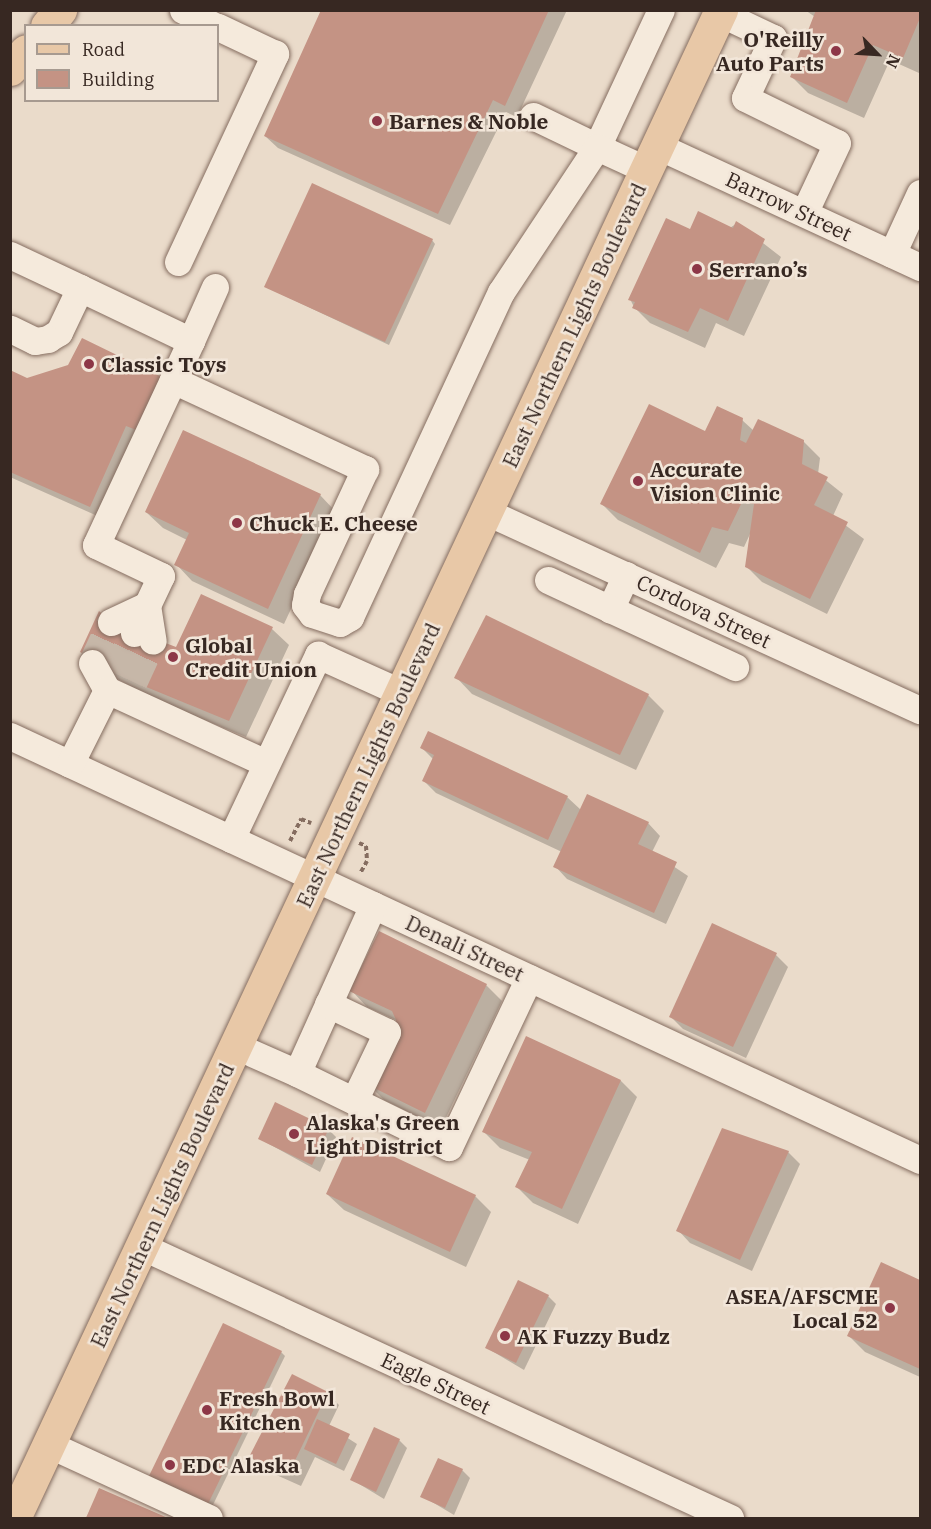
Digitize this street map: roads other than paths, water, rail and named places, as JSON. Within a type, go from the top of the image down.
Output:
[{"type":"main road","points":[[49,24],[60,10]]},
{"type":"main road","name":"East Northern Lights Boulevard","points":[[14,1518],[721,12]]},
{"type":"main road","points":[[10,69],[24,53]]},
{"type":"street","points":[[183,10],[212,24]]},
{"type":"street","points":[[173,380],[365,469],[307,594],[305,605],[312,614],[332,623],[350,617],[501,292],[597,147],[661,10]]},
{"type":"street","points":[[721,12],[773,38],[745,98],[837,143],[804,213]]},
{"type":"street","points":[[178,262],[275,54],[219,27]]},
{"type":"street","name":"Barrow Street","points":[[533,116],[597,147],[652,158],[804,213],[921,267]]},
{"type":"street","points":[[892,254],[921,193]]},
{"type":"street","points":[[10,255],[191,340]]},
{"type":"street","points":[[133,632],[161,576],[96,545],[215,287]]},
{"type":"street","points":[[10,329],[36,341],[48,339],[59,332],[80,288]]},
{"type":"street","name":"Cordova Street","points":[[487,512],[921,710]]},
{"type":"street","points":[[610,609],[626,575]]},
{"type":"street","points":[[548,580],[735,667]]},
{"type":"street","points":[[682,642],[698,608]]},
{"type":"street","points":[[231,839],[318,655],[402,693]]},
{"type":"street","points":[[70,764],[112,677],[266,763]]},
{"type":"street","name":"Denali Street","points":[[10,736],[921,1160]]},
{"type":"street","points":[[297,1073],[373,905]]},
{"type":"street","points":[[236,1047],[297,1073],[449,1147],[529,978]]},
{"type":"street","points":[[328,1004],[387,1032],[354,1101]]},
{"type":"street","name":"Eagle Street","points":[[141,1246],[730,1518]]},
{"type":"street","points":[[48,1444],[209,1518]]},
{"type":"tunnel","points":[[92,663],[111,622]]},
{"type":"tunnel","points":[[115,673],[134,633]]},
{"type":"tunnel","points":[[134,682],[153,641]]},
{"type":"place","name":"O'Reilly Auto Parts","points":[[836,51]]},
{"type":"place","name":"Barnes & Noble","points":[[377,121]]},
{"type":"place","name":"Serrano’s","points":[[697,269]]},
{"type":"place","name":"Classic Toys","points":[[89,364]]},
{"type":"place","name":"Accurate Vision Clinic","points":[[638,481]]},
{"type":"place","name":"Chuck E. Cheese","points":[[237,523]]},
{"type":"place","name":"Global Credit Union","points":[[173,657]]},
{"type":"place","name":"Alaska's Green Light District","points":[[294,1134]]},
{"type":"place","name":"ASEA/AFSCME Local 52","points":[[890,1308]]},
{"type":"place","name":"AK Fuzzy Budz","points":[[505,1336]]},
{"type":"place","name":"Fresh Bowl Kitchen","points":[[207,1410]]},
{"type":"place","name":"EDC Alaska","points":[[170,1465]]}]
